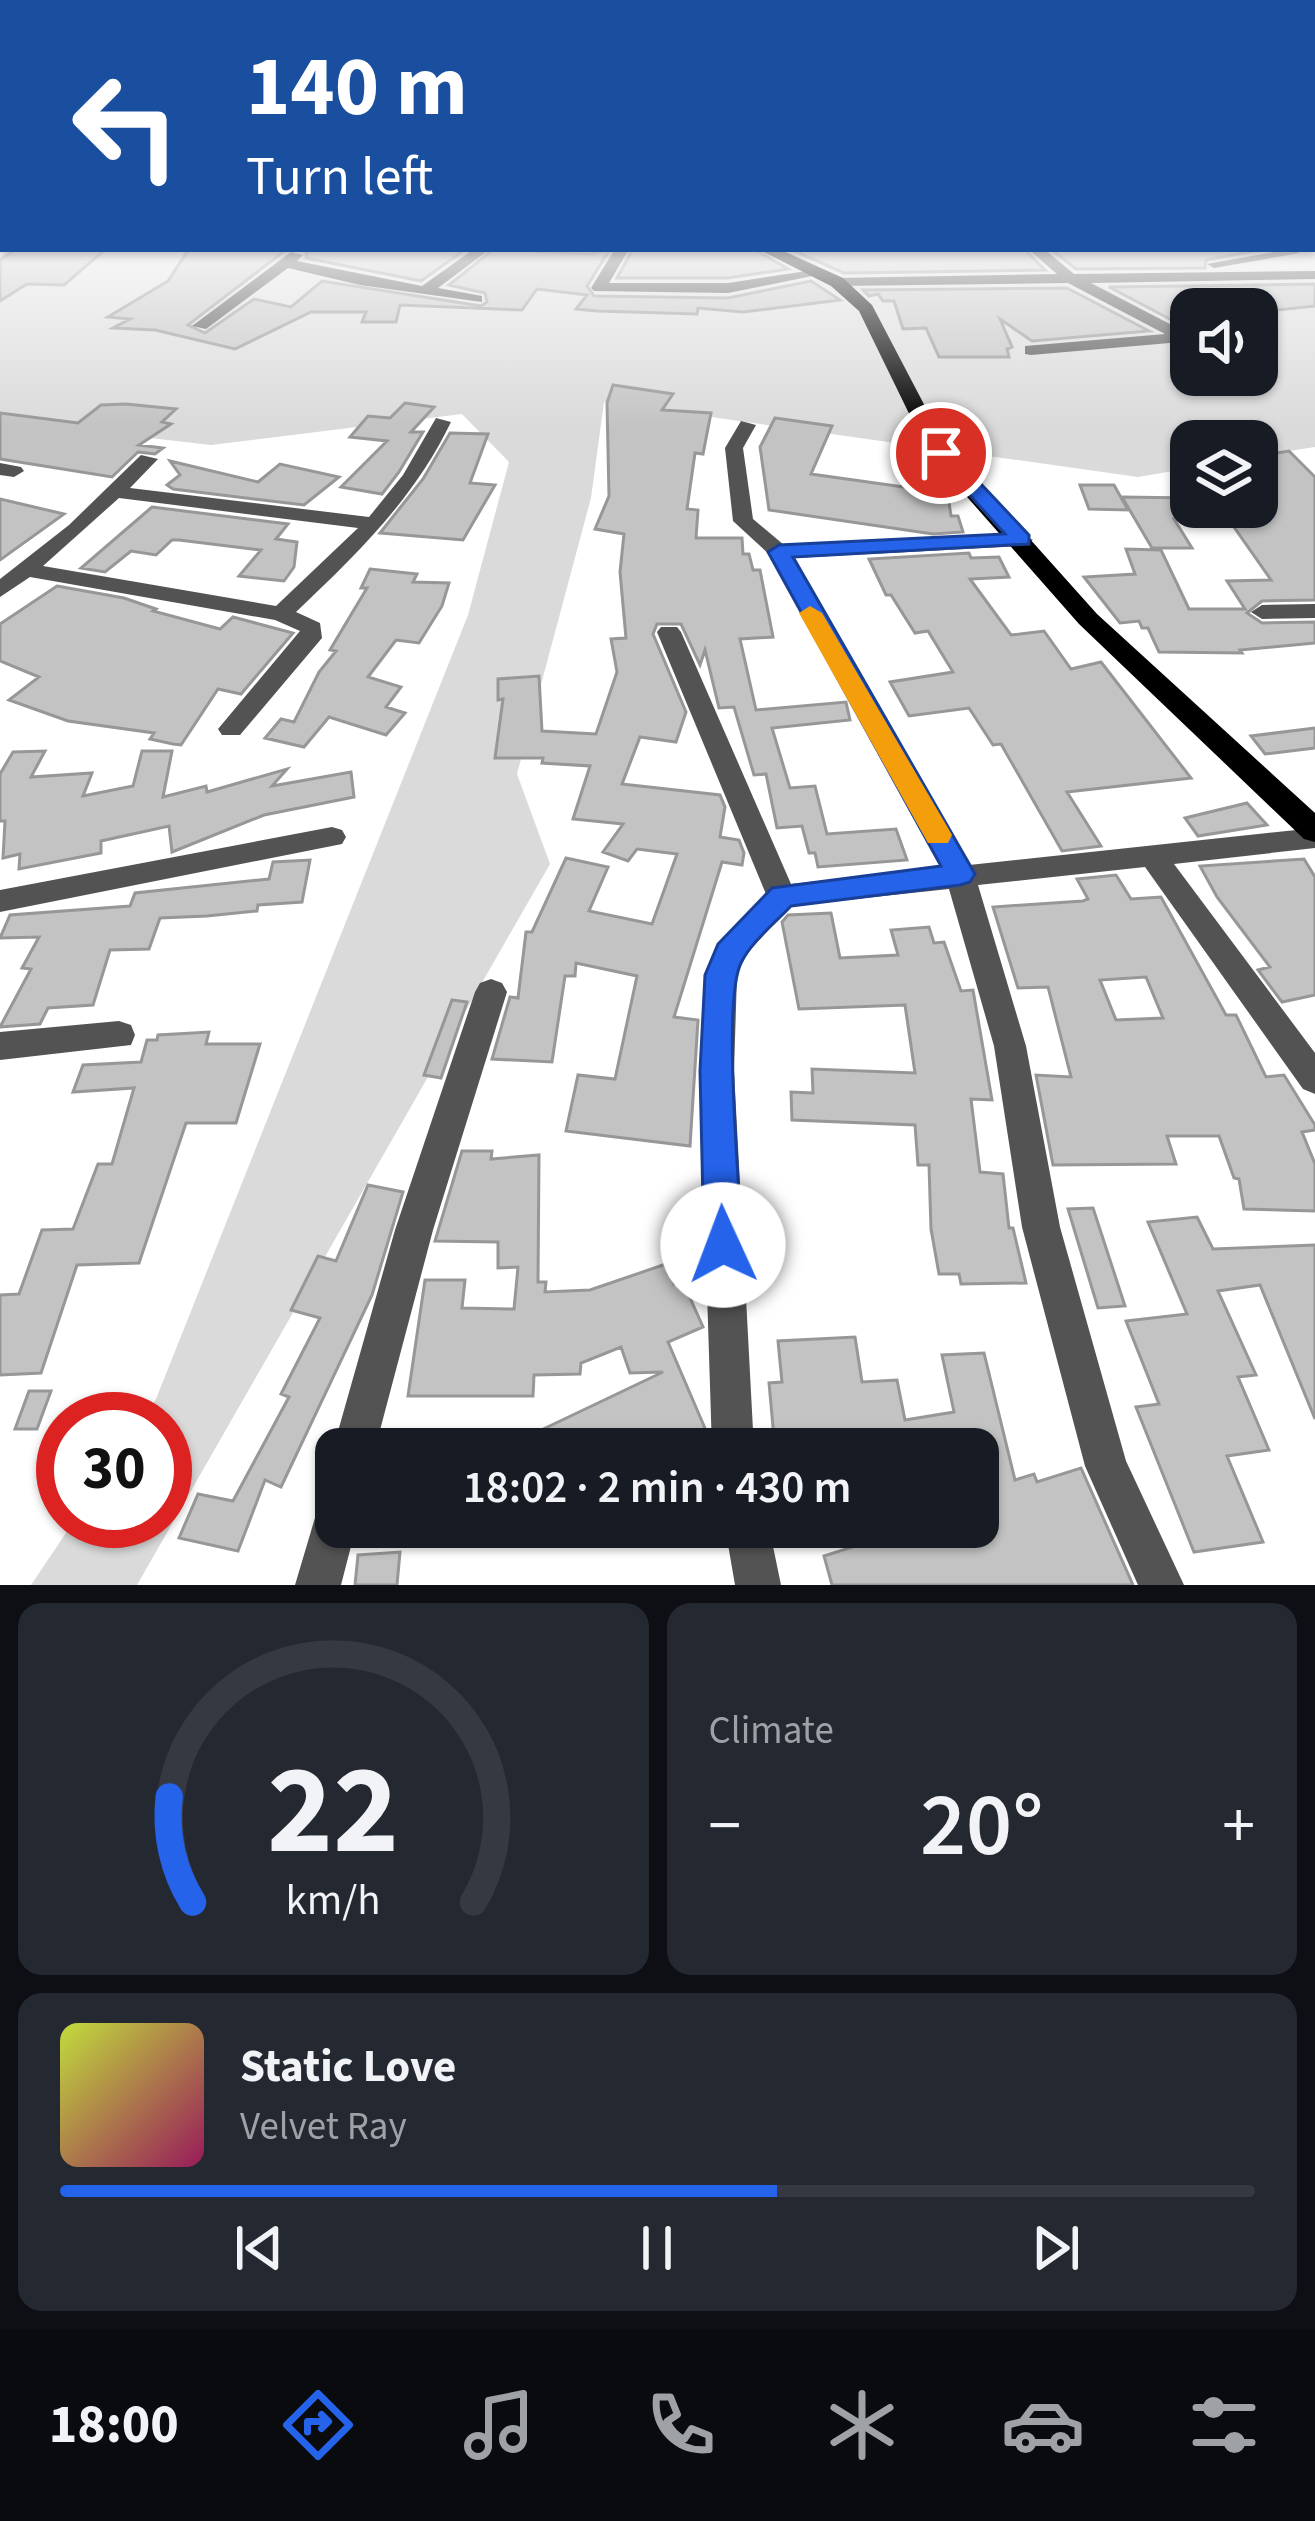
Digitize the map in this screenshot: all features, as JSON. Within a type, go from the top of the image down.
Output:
[{"type":"main road","points":[[831,280],[866,309],[941,453],[1088,619],[1315,835]]},
{"type":"street","points":[[200,326],[262,280]]},
{"type":"street","points":[[366,280],[477,299]]},
{"type":"street","points":[[423,292],[440,280]]},
{"type":"street","points":[[604,280],[599,288],[728,288],[809,280]]},
{"type":"street","points":[[1074,280],[1170,330]]},
{"type":"street","points":[[1031,350],[1170,340]]},
{"type":"street","points":[[281,614],[374,524],[421,466],[442,422]]},
{"type":"street","points":[[747,425],[734,448],[740,513],[779,552],[960,874],[1010,1046],[1041,1227],[1106,1466],[1161,1585]]},
{"type":"street","points":[[0,590],[148,459]]},
{"type":"street","points":[[116,492],[374,524]]},
{"type":"street","points":[[779,552],[1022,540]]},
{"type":"street","points":[[26,570],[281,614],[306,623],[310,638],[231,729]]},
{"type":"street","points":[[1262,612],[1315,611]]},
{"type":"street","points":[[669,632],[782,896]]},
{"type":"street","points":[[732,1428],[717,1071],[721,975],[729,953],[782,896],[960,874],[1154,858],[1315,835]]},
{"type":"street","points":[[0,902],[332,837]]},
{"type":"street","points":[[1154,858],[1315,1079]]},
{"type":"street","points":[[360,1428],[414,1229],[491,992]]},
{"type":"street","points":[[0,1046],[119,1035]]},
{"type":"street","points":[[318,1585],[328,1548]]},
{"type":"street","points":[[751,1548],[758,1585]]},
{"type":"shaded area","points":[[0,280],[1315,280],[1315,447],[1278,453],[1278,420],[1170,420],[1170,472],[1138,477],[604,402],[591,498],[517,774],[550,864],[192,1489],[192,1392],[159,1392],[468,615],[509,462],[462,414],[211,445],[0,421]]},
{"type":"shaded area","points":[[56,1548],[158,1548],[137,1585],[31,1585]]},
{"type":"building","points":[[0,280],[70,280],[64,285],[27,284],[0,301]]},
{"type":"building","points":[[247,280],[188,325],[205,333],[254,299],[291,307],[322,281],[481,306],[487,302],[485,293],[449,285],[455,280],[591,280],[587,286],[594,296],[728,298],[811,281],[840,300],[743,312],[698,308],[697,314],[597,311],[576,309],[587,295],[537,289],[522,310],[400,305],[396,322],[362,322],[366,312],[311,312],[235,349],[155,330],[113,328],[130,319],[108,317],[168,281]]},
{"type":"building","points":[[1315,284],[1315,306],[1278,310],[1278,288],[1170,288],[1170,319],[1109,287]]},
{"type":"building","points":[[1067,288],[1149,331],[1032,341],[1000,319],[1012,347],[1007,349],[1009,357],[939,357],[926,328],[903,329],[894,301],[883,301],[878,294],[869,296],[863,290]]},
{"type":"building","points":[[613,385],[673,394],[662,410],[711,413],[703,454],[695,453],[687,509],[698,510],[696,538],[742,538],[743,554],[749,554],[753,570],[760,570],[773,637],[740,639],[756,710],[846,702],[850,720],[772,728],[790,788],[815,786],[827,834],[896,829],[907,860],[818,867],[802,826],[777,828],[766,774],[754,775],[734,707],[719,708],[705,650],[700,665],[681,624],[657,624],[653,634],[686,712],[676,742],[640,737],[622,784],[720,795],[725,807],[720,837],[739,840],[744,853],[742,865],[722,862],[674,1017],[698,1020],[690,1146],[566,1131],[578,1075],[615,1079],[637,976],[576,963],[575,976],[565,976],[552,1062],[492,1059],[510,997],[518,998],[526,932],[532,932],[566,858],[608,867],[589,911],[652,924],[677,854],[637,849],[628,861],[603,852],[623,824],[573,819],[590,766],[542,763],[543,758],[495,758],[503,699],[498,700],[498,679],[539,676],[542,731],[596,734],[617,672],[611,639],[626,638],[620,572],[624,534],[595,529],[609,496],[607,403]]},
{"type":"building","points":[[405,403],[434,407],[411,432],[423,432],[399,472],[382,494],[341,487],[387,441],[350,437],[368,416],[390,418]]},
{"type":"building","points":[[101,405],[176,409],[162,422],[171,424],[139,445],[163,448],[155,454],[138,452],[112,477],[0,459],[0,413],[78,423]]},
{"type":"building","points":[[775,418],[832,426],[811,474],[925,490],[924,481],[946,482],[951,516],[958,516],[963,532],[933,534],[769,510],[760,447]]},
{"type":"building","points":[[450,433],[488,434],[470,483],[495,485],[463,540],[380,533],[423,479]]},
{"type":"building","points":[[1289,451],[1315,477],[1315,600],[1262,601],[1247,613],[1262,623],[1315,622],[1315,643],[1240,650],[1242,653],[1159,652],[1148,628],[1142,628],[1139,621],[1120,623],[1084,577],[1135,574],[1126,549],[1161,550],[1189,609],[1245,609],[1227,581],[1271,580],[1235,528],[1278,528],[1278,453]]},
{"type":"building","points":[[170,461],[258,482],[280,464],[339,477],[304,505],[173,489],[167,485],[180,475]]},
{"type":"building","points":[[1080,485],[1114,485],[1128,510],[1089,509]]},
{"type":"building","points":[[1122,497],[1170,498],[1170,528],[1180,528],[1192,548],[1152,548]]},
{"type":"building","points":[[0,499],[64,514],[0,560]]},
{"type":"building","points":[[152,507],[288,524],[276,539],[297,542],[294,567],[284,581],[239,576],[261,550],[172,540],[156,555],[131,551],[105,572],[81,568]]},
{"type":"building","points":[[969,553],[971,558],[999,557],[1009,577],[970,579],[1011,635],[1044,631],[1071,669],[1101,662],[1191,778],[1067,792],[1101,846],[1062,851],[1001,744],[993,745],[969,708],[909,716],[890,682],[953,672],[928,631],[915,633],[891,595],[886,595],[869,559]]},
{"type":"building","points":[[370,569],[417,574],[413,582],[449,583],[442,606],[419,643],[396,640],[368,677],[401,687],[386,707],[405,713],[386,735],[329,717],[304,747],[265,738],[281,719],[294,722],[319,672],[336,651],[330,650],[367,588],[361,588]]},
{"type":"building","points":[[57,586],[124,598],[220,629],[233,617],[293,633],[241,694],[218,689],[181,745],[173,744],[150,739],[154,733],[68,721],[9,700],[39,677],[0,661],[0,624]]},
{"type":"building","points":[[1315,728],[1315,748],[1265,754],[1251,736]]},
{"type":"building","points":[[45,751],[31,777],[92,773],[83,796],[133,786],[142,751],[172,751],[163,797],[206,786],[207,792],[287,769],[272,786],[351,772],[354,797],[264,815],[172,852],[169,826],[101,841],[101,853],[19,869],[20,854],[3,858],[0,774],[13,752]]},
{"type":"building","points":[[1247,803],[1267,825],[1198,836],[1185,818]]},
{"type":"building","points":[[1304,859],[1315,877],[1315,995],[1282,1002],[1258,970],[1270,967],[1217,897],[1200,866]]},
{"type":"building","points":[[310,860],[302,902],[258,905],[257,911],[160,918],[149,949],[110,950],[93,1005],[48,1008],[40,1024],[0,1027],[31,969],[22,968],[39,937],[0,938],[10,915],[130,906],[135,893],[269,879],[273,862]]},
{"type":"building","points":[[1116,875],[1131,899],[1161,897],[1226,1015],[1236,1015],[1266,1077],[1284,1075],[1315,1125],[1315,1130],[1302,1132],[1315,1164],[1315,1211],[1244,1209],[1239,1179],[1234,1178],[1219,1136],[1167,1136],[1176,1164],[1053,1165],[1036,1075],[1071,1077],[1048,987],[1018,988],[993,907],[1088,899],[1077,879]],"holes":[[[1146,977],[1163,1018],[1116,1020],[1100,980]]]},
{"type":"building","points":[[831,913],[840,958],[898,955],[891,930],[929,927],[934,943],[944,942],[961,991],[973,990],[992,1100],[971,1099],[980,1172],[1003,1174],[1009,1228],[1013,1228],[1026,1283],[961,1284],[959,1274],[939,1274],[931,1229],[929,1165],[918,1165],[915,1125],[792,1120],[791,1092],[813,1093],[812,1069],[915,1073],[905,1005],[799,1009],[782,922],[788,915]]},
{"type":"building","points":[[452,1000],[467,1002],[441,1078],[424,1075]]},
{"type":"building","points":[[209,1032],[206,1044],[260,1044],[236,1123],[186,1123],[139,1263],[77,1265],[41,1373],[0,1375],[0,1295],[19,1294],[42,1230],[73,1229],[98,1164],[112,1164],[134,1088],[73,1092],[83,1065],[141,1062],[147,1040],[157,1040],[158,1035]]},
{"type":"building","points":[[462,1151],[492,1151],[491,1159],[539,1155],[538,1282],[546,1282],[545,1292],[590,1290],[666,1264],[674,1284],[682,1280],[703,1327],[668,1342],[705,1428],[545,1428],[663,1372],[630,1373],[621,1347],[581,1363],[580,1374],[534,1375],[533,1396],[408,1396],[425,1280],[465,1280],[462,1308],[514,1309],[518,1267],[498,1268],[498,1242],[435,1241]]},
{"type":"building","points":[[368,1185],[403,1192],[372,1295],[281,1487],[265,1480],[238,1551],[192,1541],[192,1508],[198,1494],[233,1501],[289,1397],[281,1394],[320,1318],[291,1310],[318,1256],[336,1261]]},
{"type":"building","points":[[1093,1208],[1125,1306],[1098,1308],[1068,1209]]},
{"type":"building","points":[[1197,1217],[1213,1249],[1315,1245],[1315,1419],[1260,1285],[1218,1291],[1256,1375],[1238,1377],[1269,1450],[1227,1456],[1263,1542],[1194,1552],[1136,1407],[1159,1404],[1126,1321],[1187,1314],[1148,1222]]},
{"type":"building","points":[[855,1337],[862,1382],[897,1380],[905,1420],[954,1412],[942,1355],[984,1353],[1015,1480],[1034,1474],[1037,1482],[1081,1468],[1133,1585],[832,1585],[824,1556],[849,1548],[999,1548],[999,1428],[773,1428],[769,1383],[782,1382],[778,1341]]},
{"type":"building","points":[[29,1391],[51,1391],[36,1392],[36,1429],[15,1429]]},
{"type":"building","points":[[400,1552],[397,1585],[355,1585],[358,1555]]},
{"type":"slow traffic","points":[[810,613],[938,835]]},
{"type":"route","points":[[723,1245],[717,1071],[721,975],[729,953],[782,896],[960,874],[779,552],[1022,540],[941,453]]}]
